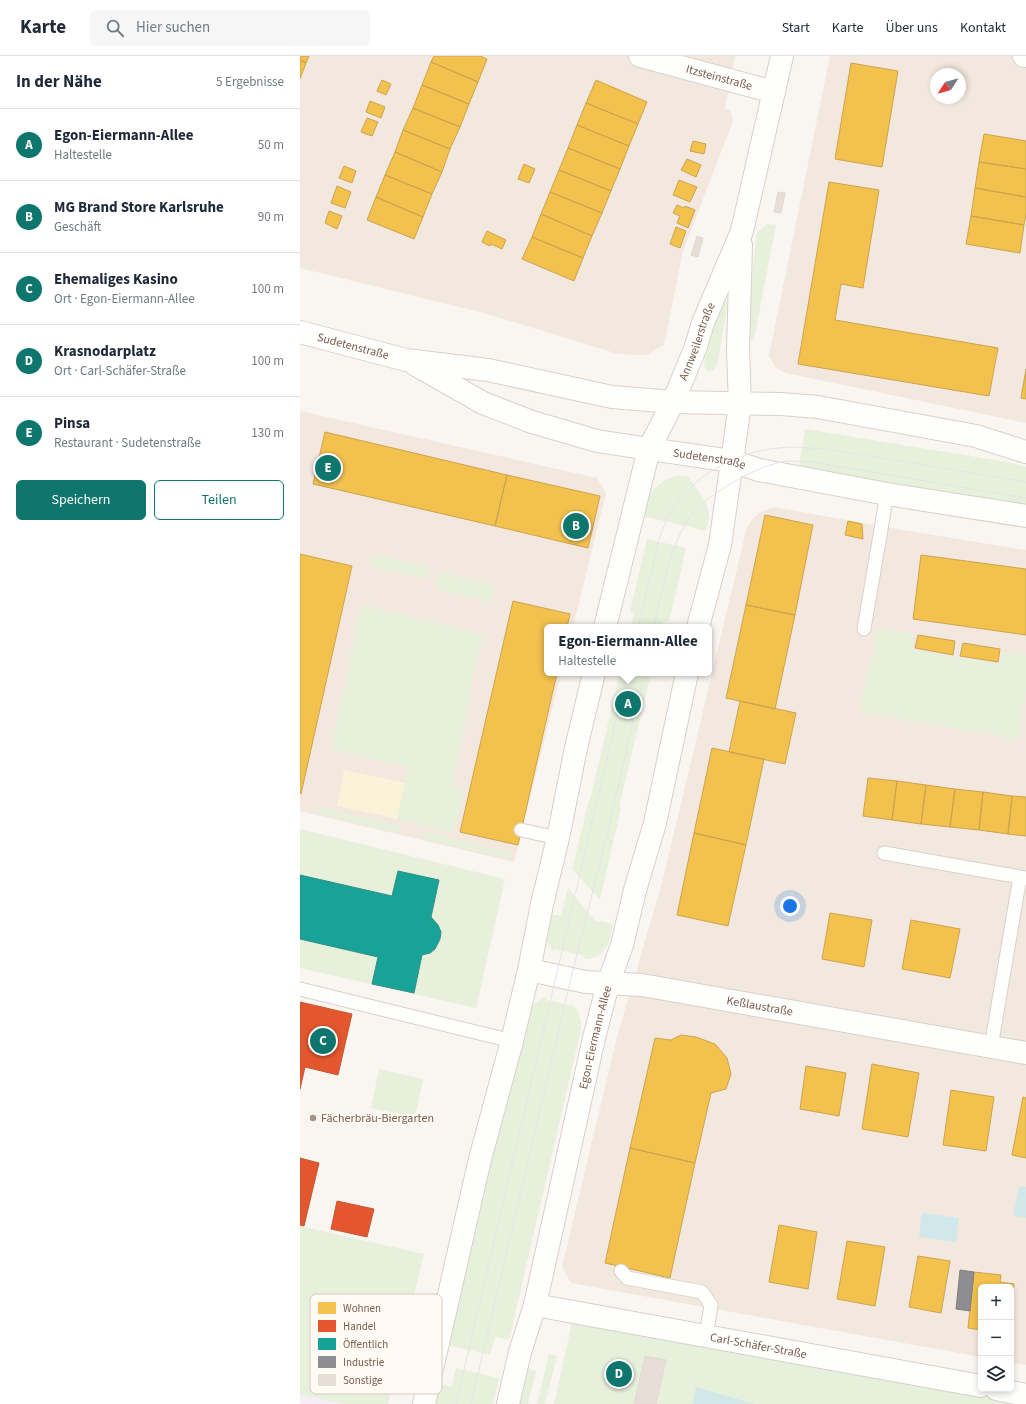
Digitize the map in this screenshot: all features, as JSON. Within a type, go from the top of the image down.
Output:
[{"type":"street","name":"Itzsteinstraße","points":[[640,56],[774,92]]},
{"type":"street","name":"Annweilerstraße","points":[[649,450],[673,402],[695,349],[703,323],[742,231],[782,56]]},
{"type":"street","name":"Annweilerstraße","points":[[732,461],[740,404],[738,350],[742,231]]},
{"type":"street","name":"Sudetenstraße","points":[[300,332],[406,360],[488,370],[612,398],[673,402],[781,404],[818,407],[976,436],[1026,452]]},
{"type":"street","name":"Sudetenstraße","points":[[406,360],[483,403],[532,422],[597,441],[649,450],[732,461],[759,470],[887,494],[1026,516]]},
{"type":"street","points":[[606,624],[649,450]]},
{"type":"street","points":[[699,624],[720,545],[732,461]]},
{"type":"street","points":[[442,1325],[480,1159],[512,1041],[558,838],[576,748],[593,676]]},
{"type":"street","name":"Egon-Eiermann-Allee","points":[[508,1404],[520,1352],[535,1305],[594,1038],[608,984],[622,946],[635,890],[655,823],[686,676]]},
{"type":"street","name":"Keßlaustraße","points":[[528,970],[586,982],[642,985],[1026,1053]]},
{"type":"street","name":"Carl-Schäfer-Straße","points":[[535,1305],[978,1385]]},
{"type":"street","points":[[1014,1392],[1026,1394]]},
{"type":"street","points":[[424,1404],[426,1394]]},
{"type":"lane","points":[[864,629],[887,494]]},
{"type":"lane","points":[[521,830],[558,838]]},
{"type":"lane","points":[[884,853],[1023,877],[991,1047]]},
{"type":"lane","points":[[300,990],[512,1041]]},
{"type":"lane","points":[[621,1271],[627,1278],[702,1292],[711,1305],[706,1336]]},
{"type":"shaded area","points":[[300,56],[735,56],[725,108],[731,112],[733,121],[683,251],[664,345],[647,355],[618,354],[484,313],[300,268]]},
{"type":"shaded area","points":[[830,56],[1026,56],[1026,423],[786,373],[776,368],[769,356]]},
{"type":"shaded area","points":[[300,411],[597,478],[606,493],[574,624],[544,624],[544,676],[560,676],[514,862],[300,811]]},
{"type":"shaded area","points":[[773,507],[1026,550],[1026,1365],[1014,1363],[1014,1284],[978,1284],[978,1356],[571,1283],[562,1267],[617,1037],[662,883],[747,527],[754,517]]},
{"type":"shaded area","points":[[300,1394],[345,1404],[300,1404]]},
{"type":"green space","points":[[768,224],[776,225],[754,339],[748,340],[748,309],[757,232]]},
{"type":"green space","points":[[723,299],[728,303],[717,366],[714,370],[709,371],[705,369],[704,364],[720,301]]},
{"type":"green space","points":[[805,429],[1007,462],[1026,467],[1026,506],[799,467]]},
{"type":"green space","points":[[677,475],[687,476],[704,499],[709,515],[706,531],[639,515],[653,490],[663,482]]},
{"type":"green space","points":[[647,539],[686,548],[669,622],[663,621],[662,624],[632,624],[634,614],[630,612]]},
{"type":"green space","points":[[374,555],[429,567],[427,579],[372,567]]},
{"type":"green space","points":[[439,572],[495,585],[490,602],[435,589]]},
{"type":"green space","points":[[361,605],[483,635],[452,786],[464,790],[454,833],[397,819],[408,767],[331,749]]},
{"type":"green space","points":[[878,629],[914,634],[912,650],[1000,664],[1003,651],[1026,655],[1026,692],[1018,739],[859,712]]},
{"type":"green space","points":[[619,676],[650,676],[619,807],[621,808],[600,900],[572,869]]},
{"type":"green space","points":[[319,807],[401,826],[399,833],[317,813]]},
{"type":"green space","points":[[300,829],[505,879],[476,1008],[300,968]]},
{"type":"green space","points":[[425,832],[511,853],[510,859],[423,839]]},
{"type":"green space","points":[[568,888],[594,920],[613,924],[606,948],[598,956],[585,959],[585,956],[555,949],[554,952],[544,938],[546,913],[561,916]]},
{"type":"green space","points":[[546,997],[546,1000],[574,1006],[580,1020],[580,1034],[509,1340],[495,1337],[490,1355],[447,1345],[526,1015],[534,1004]]},
{"type":"green space","points":[[379,1069],[423,1079],[415,1117],[371,1108]]},
{"type":"green space","points":[[300,1226],[424,1254],[414,1294],[310,1294],[310,1394],[390,1394],[388,1404],[345,1404],[300,1394]]},
{"type":"green space","points":[[572,1323],[1018,1404],[554,1404]]},
{"type":"green space","points":[[549,1354],[557,1356],[545,1404],[537,1404]]},
{"type":"green space","points":[[456,1368],[499,1378],[493,1404],[433,1404],[436,1394],[442,1394],[442,1385],[452,1387]]},
{"type":"green space","points":[[528,1369],[536,1371],[528,1404],[520,1404]]},
{"type":"sand","points":[[344,770],[405,783],[397,819],[337,806]]},
{"type":"water","points":[[1019,1186],[1026,1187],[1026,1218],[1013,1216]]},
{"type":"water","points":[[922,1213],[959,1218],[956,1242],[919,1237]]},
{"type":"water","points":[[696,1387],[754,1404],[693,1404]]},
{"type":"building: Wohnen","points":[[300,56],[309,56],[306,63],[300,60]]},
{"type":"building: Wohnen","points":[[434,56],[480,56],[487,59],[478,82],[431,62]]},
{"type":"building: Wohnen","points":[[300,60],[306,63],[300,79]]},
{"type":"building: Wohnen","points":[[431,62],[478,82],[469,104],[422,85]]},
{"type":"building: Wohnen","points":[[851,63],[898,71],[882,167],[835,159]]},
{"type":"building: Wohnen","points":[[382,80],[391,84],[386,95],[377,91]]},
{"type":"building: Wohnen","points":[[596,80],[647,102],[638,124],[586,103]]},
{"type":"building: Wohnen","points":[[422,85],[469,104],[460,127],[413,108]]},
{"type":"building: Wohnen","points":[[370,101],[385,107],[381,118],[366,112]]},
{"type":"building: Wohnen","points":[[586,103],[638,124],[629,146],[577,125]]},
{"type":"building: Wohnen","points":[[413,108],[460,127],[450,149],[403,130]]},
{"type":"building: Wohnen","points":[[367,118],[378,122],[372,136],[361,132]]},
{"type":"building: Wohnen","points":[[577,125],[629,146],[620,169],[568,148]]},
{"type":"building: Wohnen","points":[[403,130],[450,149],[442,172],[395,152]]},
{"type":"building: Wohnen","points":[[984,134],[1026,141],[1026,169],[979,162]]},
{"type":"building: Wohnen","points":[[693,141],[706,144],[704,154],[690,151]]},
{"type":"building: Wohnen","points":[[568,148],[620,169],[611,191],[559,170]]},
{"type":"building: Wohnen","points":[[395,152],[442,172],[432,194],[385,175]]},
{"type":"building: Wohnen","points":[[687,159],[701,165],[696,177],[681,170]]},
{"type":"building: Wohnen","points":[[979,162],[1026,169],[1026,197],[975,188]]},
{"type":"building: Wohnen","points":[[524,164],[535,169],[529,183],[518,179]]},
{"type":"building: Wohnen","points":[[344,166],[356,171],[352,183],[339,178]]},
{"type":"building: Wohnen","points":[[559,170],[611,191],[602,213],[550,192]]},
{"type":"building: Wohnen","points":[[385,175],[432,194],[423,217],[376,197]]},
{"type":"building: Wohnen","points":[[679,180],[697,187],[690,202],[673,195]]},
{"type":"building: Wohnen","points":[[829,182],[879,190],[863,288],[841,284],[835,320],[998,348],[989,396],[798,364]]},
{"type":"building: Wohnen","points":[[337,186],[351,192],[345,208],[331,203]]},
{"type":"building: Wohnen","points":[[975,188],[1026,197],[1026,214],[1024,225],[971,216]]},
{"type":"building: Wohnen","points":[[550,192],[602,213],[592,236],[541,214]]},
{"type":"building: Wohnen","points":[[376,197],[423,217],[414,239],[367,220]]},
{"type":"building: Wohnen","points":[[677,205],[695,210],[688,228],[677,223],[680,216],[673,213]]},
{"type":"building: Wohnen","points":[[329,211],[342,216],[337,229],[325,223]]},
{"type":"building: Wohnen","points":[[541,214],[592,236],[583,258],[532,237]]},
{"type":"building: Wohnen","points":[[971,216],[1024,225],[1020,253],[966,244]]},
{"type":"building: Wohnen","points":[[676,227],[686,231],[680,248],[670,244]]},
{"type":"building: Wohnen","points":[[487,231],[506,240],[502,249],[482,242]]},
{"type":"building: Wohnen","points":[[532,237],[583,258],[574,281],[522,259]]},
{"type":"building: Wohnen","points":[[1026,369],[1026,399],[1021,398]]},
{"type":"building: Wohnen","points":[[325,432],[507,475],[495,526],[313,484]]},
{"type":"building: Wohnen","points":[[507,475],[600,496],[588,548],[495,526]]},
{"type":"building: Wohnen","points":[[765,515],[813,525],[795,615],[746,605]]},
{"type":"building: Wohnen","points":[[848,521],[862,524],[863,539],[845,535]]},
{"type":"building: Wohnen","points":[[300,554],[352,566],[301,794],[300,793]]},
{"type":"building: Wohnen","points":[[921,555],[1026,569],[1026,635],[913,619]]},
{"type":"building: Wohnen","points":[[513,601],[570,614],[568,624],[544,624],[544,676],[556,676],[518,845],[460,832]]},
{"type":"building: Wohnen","points":[[746,605],[795,615],[775,709],[726,698]]},
{"type":"building: Wohnen","points":[[918,635],[955,641],[953,655],[915,648]]},
{"type":"building: Wohnen","points":[[963,643],[1000,649],[998,662],[960,656]]},
{"type":"building: Wohnen","points":[[740,701],[796,713],[785,764],[729,752]]},
{"type":"building: Wohnen","points":[[712,748],[764,759],[746,845],[694,833]]},
{"type":"building: Wohnen","points":[[868,778],[897,781],[892,820],[863,816]]},
{"type":"building: Wohnen","points":[[897,781],[926,785],[921,824],[892,820]]},
{"type":"building: Wohnen","points":[[926,785],[955,789],[950,827],[921,824]]},
{"type":"building: Wohnen","points":[[955,789],[983,792],[979,830],[950,827]]},
{"type":"building: Wohnen","points":[[983,792],[1012,796],[1008,834],[979,830]]},
{"type":"building: Wohnen","points":[[1012,796],[1026,797],[1026,836],[1008,834]]},
{"type":"building: Wohnen","points":[[694,833],[746,845],[728,926],[677,915]]},
{"type":"building: Wohnen","points":[[830,913],[872,920],[864,967],[822,959]]},
{"type":"building: Wohnen","points":[[911,920],[960,929],[950,978],[902,969]]},
{"type":"building: Wohnen","points":[[681,1035],[696,1037],[715,1044],[727,1058],[731,1074],[726,1089],[711,1093],[695,1163],[630,1148],[655,1038],[671,1040]]},
{"type":"building: Wohnen","points":[[872,1064],[919,1073],[908,1137],[862,1129]]},
{"type":"building: Wohnen","points":[[806,1066],[846,1073],[839,1116],[800,1109]]},
{"type":"building: Wohnen","points":[[951,1090],[994,1097],[986,1151],[943,1145]]},
{"type":"building: Wohnen","points":[[1023,1097],[1026,1098],[1026,1158],[1012,1155]]},
{"type":"building: Wohnen","points":[[630,1148],[695,1163],[670,1278],[605,1263]]},
{"type":"building: Wohnen","points":[[779,1225],[817,1232],[808,1289],[769,1282]]},
{"type":"building: Wohnen","points":[[847,1241],[885,1247],[875,1306],[837,1299]]},
{"type":"building: Wohnen","points":[[918,1256],[950,1261],[941,1313],[909,1307]]},
{"type":"building: Wohnen","points":[[974,1272],[1001,1275],[1000,1282],[1014,1284],[978,1284],[978,1330],[968,1328]]},
{"type":"building: Handel","points":[[300,1002],[352,1014],[338,1075],[305,1067],[300,1089]]},
{"type":"building: Handel","points":[[300,1158],[319,1163],[304,1226],[300,1225]]},
{"type":"building: Handel","points":[[337,1201],[374,1209],[367,1237],[331,1229]]},
{"type":"building: Öffentlich","points":[[398,871],[439,880],[431,917],[438,925],[441,932],[440,939],[435,949],[430,953],[422,955],[414,993],[372,984],[378,957],[300,939],[300,875],[392,896]]},
{"type":"building: Industrie","points":[[960,1270],[974,1272],[970,1311],[956,1309]]},
{"type":"building: Sonstige","points":[[778,192],[785,193],[781,213],[774,212]]},
{"type":"building: Sonstige","points":[[697,236],[703,238],[698,257],[691,255]]},
{"type":"building: Sonstige","points":[[645,1356],[666,1360],[656,1404],[634,1404]]},
{"type":"tram line","points":[[639,624],[660,539],[664,525],[670,513],[679,500],[703,477],[716,468],[747,455],[762,450],[785,447],[832,450],[1026,482]]},
{"type":"tram line","points":[[655,624],[675,546],[690,517],[719,491],[745,476],[767,466],[789,461],[813,462],[1026,498]]},
{"type":"tram line","points":[[456,1404],[626,676]]},
{"type":"tram line","points":[[471,1404],[571,978],[608,831],[643,676]]},
{"type":"place","name":"Pinsa","points":[[328,468]]},
{"type":"place","name":"MG Brand Store Karlsruhe","points":[[576,526]]},
{"type":"place","name":"Egon-Eiermann-Allee","points":[[628,704]]},
{"type":"place","name":"Ehemaliges Kasino","points":[[323,1041]]},
{"type":"place","name":"Fächerbräu-Biergarten","points":[[313,1118]]},
{"type":"place","name":"Krasnodarplatz","points":[[619,1374]]}]
